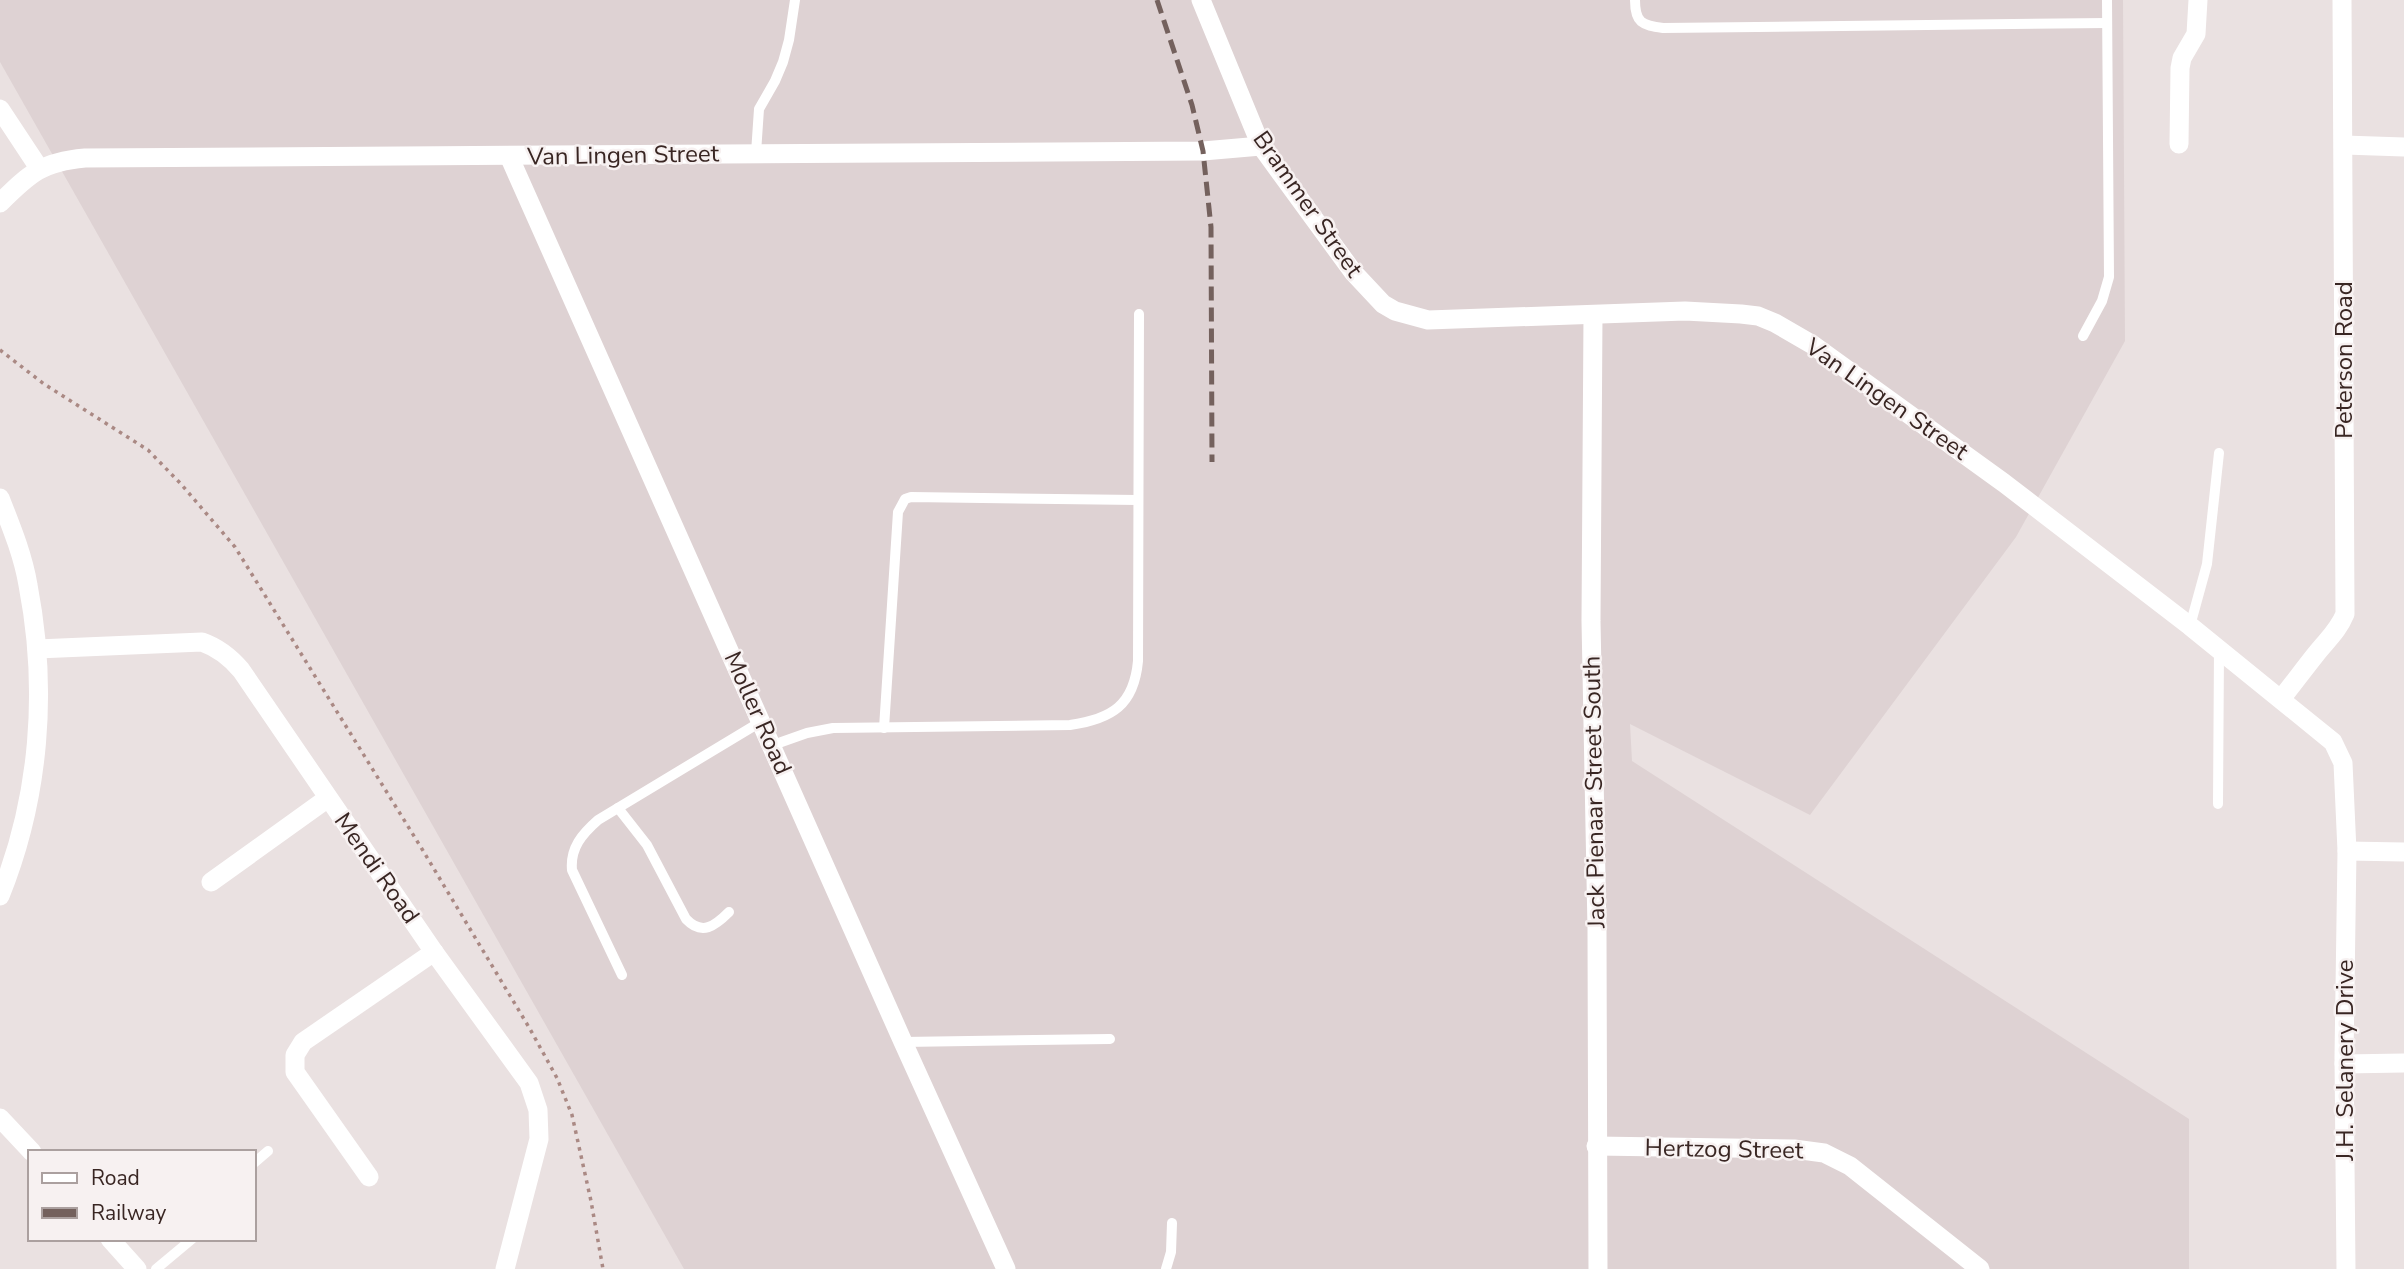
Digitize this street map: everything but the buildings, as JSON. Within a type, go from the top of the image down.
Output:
[{"type":"street","name":"Brammer Street","points":[[1201,0],[1261,146],[1353,272],[1370,291]]},
{"type":"street","points":[[2179,144],[2180,68],[2182,58],[2196,34],[2198,0]]},
{"type":"street","name":"Peterson Road","points":[[2281,699],[2340,626],[2345,614],[2342,0]]},
{"type":"street","points":[[0,109],[39,168]]},
{"type":"street","points":[[2344,145],[2404,147]]},
{"type":"street","name":"Van Lingen Street","points":[[0,203],[39,168],[85,158],[1203,151],[1261,146]]},
{"type":"street","name":"Moller Road","points":[[509,156],[1006,1269]]},
{"type":"street","name":"Van Lingen Street","points":[[1370,291],[1395,312],[1428,320],[1714,312],[1758,316],[1775,323],[1813,345],[2004,483],[2325,733]]},
{"type":"street","name":"Jack Pienaar Street South","points":[[1593,315],[1591,621],[1597,929],[1598,1269]]},
{"type":"street","points":[[0,498],[28,582],[40,689],[37,756],[20,833],[0,896]]},
{"type":"street","name":"Mendi Road","points":[[37,649],[202,642],[214,646],[233,660],[241,670],[434,952],[529,1083],[538,1110],[539,1139],[505,1269]]},
{"type":"street","name":"J.H. Selanery Drive","points":[[2325,733],[2340,752],[2343,763],[2347,851],[2344,1064],[2346,1269]]},
{"type":"street","points":[[211,882],[328,798]]},
{"type":"street","points":[[2347,851],[2404,852]]},
{"type":"street","points":[[369,1177],[295,1072],[295,1055],[303,1042],[434,952]]},
{"type":"street","points":[[2344,1064],[2404,1063]]},
{"type":"street","points":[[0,1118],[30,1150]]},
{"type":"street","name":"Hertzog Street","points":[[1596,1146],[1794,1149],[1824,1153],[1861,1174],[1980,1269]]},
{"type":"street","points":[[112,1241],[137,1269]]},
{"type":"lane","points":[[756,153],[759,109],[783,62],[795,0]]},
{"type":"lane","points":[[1635,0],[1636,15],[1640,22],[1663,27],[2107,23]]},
{"type":"lane","points":[[2083,335],[2102,301],[2109,277],[2107,0]]},
{"type":"lane","points":[[773,745],[818,730],[1070,725],[1099,719],[1118,709],[1136,680],[1139,314]]},
{"type":"lane","points":[[2190,626],[2207,564],[2219,453]]},
{"type":"lane","points":[[884,728],[898,512],[905,499],[932,497],[1138,500]]},
{"type":"lane","points":[[2218,804],[2219,649]]},
{"type":"lane","points":[[622,975],[572,870],[571,859],[578,842],[590,827],[618,808],[762,721]]},
{"type":"lane","points":[[618,808],[647,845],[692,926],[701,930],[708,928],[717,924],[729,912]]},
{"type":"lane","points":[[903,1042],[1110,1039]]},
{"type":"lane","points":[[256,1161],[268,1151]]},
{"type":"lane","points":[[1166,1269],[1171,1252],[1172,1223]]},
{"type":"lane","points":[[156,1269],[190,1241]]},
{"type":"path","points":[[0,350],[44,384],[148,450],[235,547],[429,861],[557,1078],[572,1115],[603,1269]]},
{"type":"shaded area","points":[[0,0],[2123,0],[2125,341],[2016,537],[1810,815],[1630,724],[1632,761],[2189,1119],[2189,1269],[684,1269],[0,62]]},
{"type":"railway","points":[[1157,0],[1192,105],[1203,151],[1211,227],[1212,462]]}]
